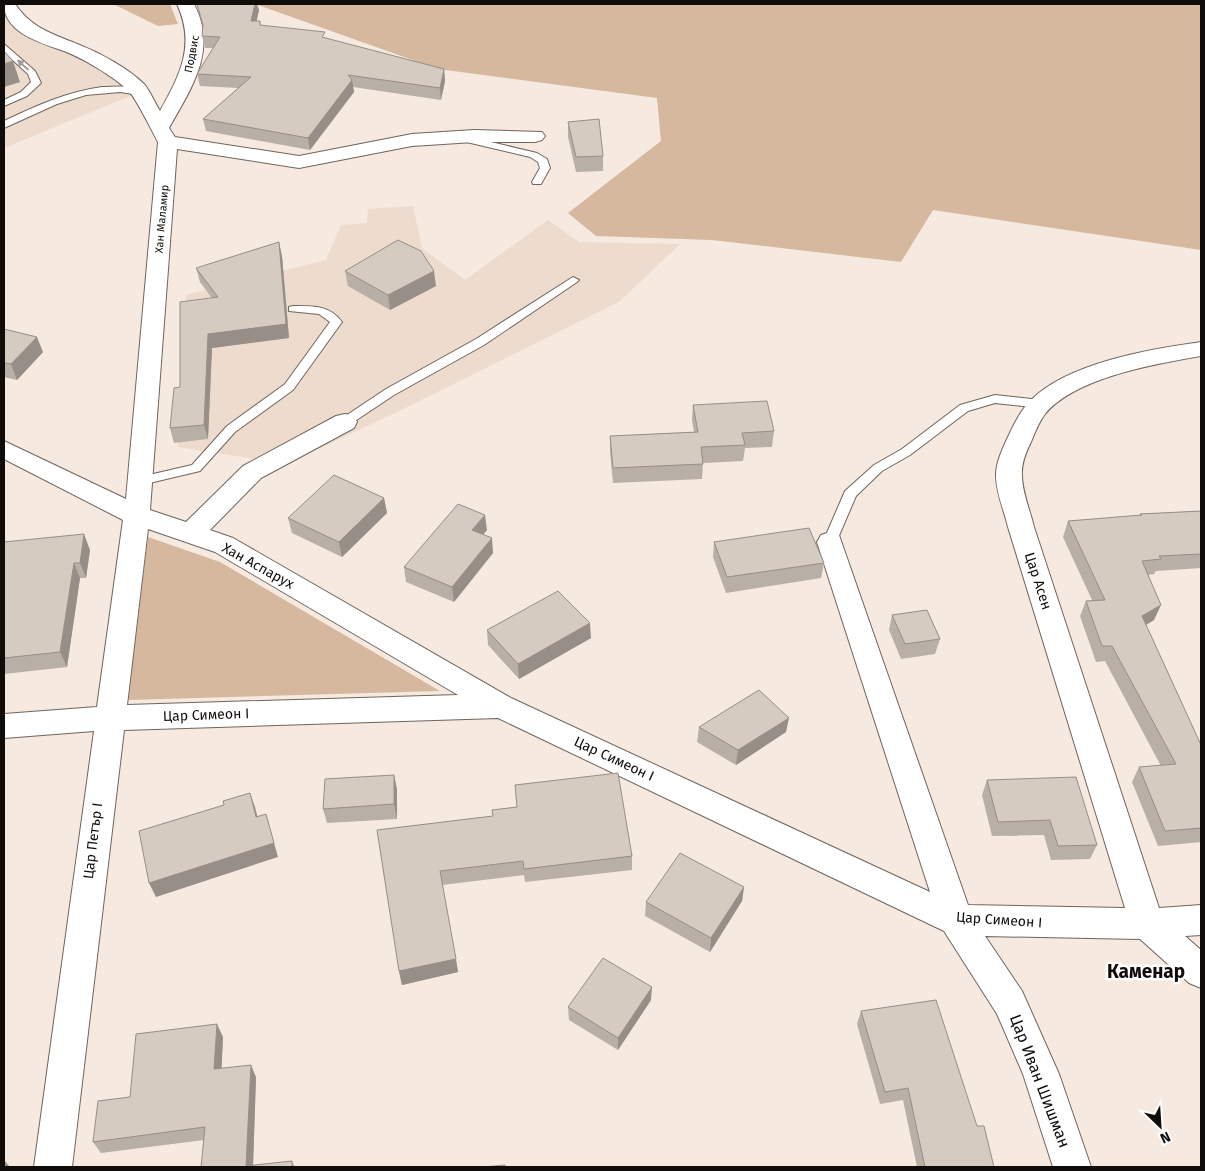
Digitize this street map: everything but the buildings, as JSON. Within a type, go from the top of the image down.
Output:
[{"type":"street","points":[[6,4],[15,17],[38,36],[77,50],[118,73],[140,92],[163,136],[298,162],[412,140],[458,137],[535,136]]},
{"type":"street","name":"Подвис","points":[[163,136],[190,74],[197,33],[191,11],[186,4]]},
{"type":"street","name":"Хан Маламир","points":[[136,515],[140,481],[163,136]]},
{"type":"street","name":"Цар Асен","points":[[1147,924],[1021,527],[1009,473],[1019,438],[1040,404],[1088,376],[1158,356],[1201,349]]},
{"type":"street","points":[[191,533],[252,472],[345,422]]},
{"type":"street","name":"Хан Аспарух","points":[[4,449],[136,515],[224,545],[501,706]]},
{"type":"street","name":"Цар Петър I","points":[[53,1167],[136,515]]},
{"type":"street","name":"Цар Иван Шишман","points":[[830,542],[956,920],[1010,1003],[1041,1074],[1072,1167]]},
{"type":"street","name":"Цар Симеон I","points":[[4,726],[109,718],[501,706],[956,920],[1147,924],[1201,920]]},
{"type":"street","points":[[1147,924],[1201,972]]},
{"type":"lane","points":[[4,47],[32,73],[36,83],[24,94],[4,103]]},
{"type":"lane","points":[[4,125],[73,94],[108,88],[140,92]]},
{"type":"lane","points":[[458,137],[533,155],[543,161],[545,168],[537,182]]},
{"type":"lane","points":[[345,422],[390,392],[480,342],[573,280]]},
{"type":"lane","points":[[140,481],[196,468],[231,429],[289,387],[336,322],[331,314],[323,311],[293,309]]},
{"type":"lane","points":[[830,542],[850,494],[878,468],[906,452],[964,408],[995,399],[1040,404]]},
{"type":"shaded area","points":[[4,4],[15,17],[77,50],[140,92],[4,148]]},
{"type":"shaded area","points":[[113,4],[170,4],[178,24],[158,26]]},
{"type":"shaded area","points":[[255,4],[1201,4],[1201,250],[933,210],[901,262],[712,240],[596,236],[568,213],[661,141],[657,98],[438,69]]},
{"type":"shaded area","points":[[413,206],[422,248],[465,280],[548,220],[579,242],[680,244],[619,302],[395,413],[286,464],[178,447],[186,295],[326,260],[341,225],[367,223],[368,209]]},
{"type":"shaded area","points":[[148,537],[220,562],[440,691],[128,700]]},
{"type":"district","name":"Каменар","points":[[1146,971]]}]
